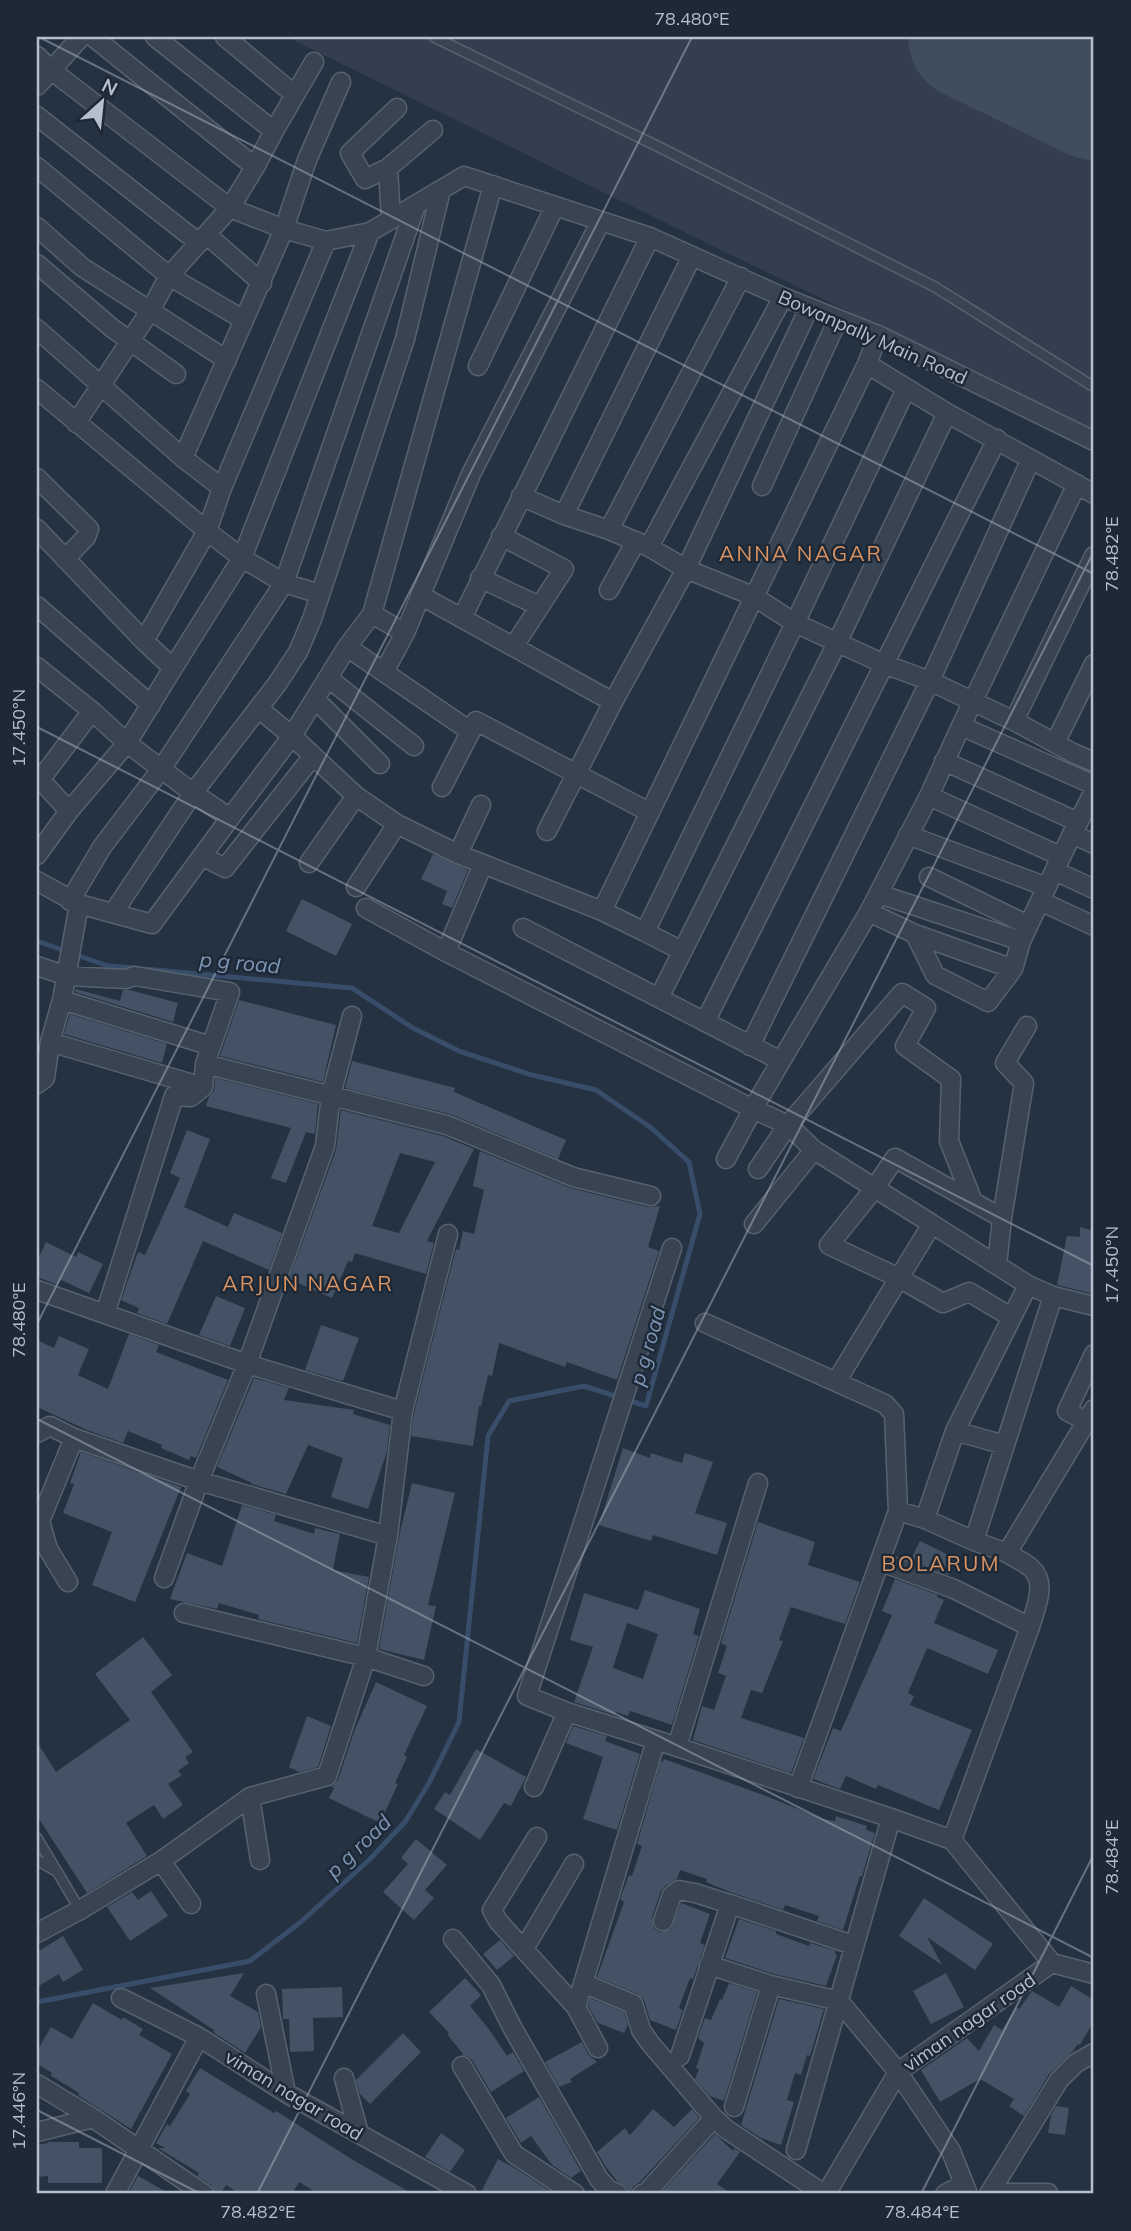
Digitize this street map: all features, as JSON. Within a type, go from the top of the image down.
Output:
[{"type":"street","points":[[37,86],[81,37]]},
{"type":"street","points":[[93,37],[255,167]]},
{"type":"street","points":[[155,37],[274,131]]},
{"type":"street","points":[[225,37],[295,95]]},
{"type":"street","points":[[37,56],[51,70],[230,208],[284,229],[326,241],[370,232]]},
{"type":"street","points":[[76,423],[150,311],[169,276],[230,208],[314,62]]},
{"type":"street","points":[[183,458],[262,283],[284,229],[307,160],[341,82]]},
{"type":"street","points":[[397,108],[350,153],[365,179],[388,168],[433,130]]},
{"type":"street","points":[[37,116],[199,243],[206,235]]},
{"type":"street","points":[[37,167],[169,276],[244,320]]},
{"type":"street","points":[[388,168],[391,219]]},
{"type":"street","name":"Bowanpally Main Road","points":[[370,232],[464,176],[650,237],[783,298],[878,335],[1094,441]]},
{"type":"street","points":[[37,881],[75,902],[152,924],[292,736],[347,647],[372,614],[493,185]]},
{"type":"street","points":[[113,913],[193,793],[259,709],[298,652],[405,339],[441,190]]},
{"type":"street","points":[[37,1084],[45,1078],[50,1042],[62,1000],[75,929],[75,902],[102,847],[162,768],[284,583],[415,205]]},
{"type":"street","points":[[478,366],[555,206]]},
{"type":"street","points":[[384,672],[405,633],[471,474],[601,221]]},
{"type":"street","points":[[37,228],[82,267],[227,360]]},
{"type":"street","points":[[37,855],[69,811],[127,743],[242,558],[370,232]]},
{"type":"street","points":[[206,235],[262,283]]},
{"type":"street","points":[[462,618],[650,237]]},
{"type":"street","points":[[144,641],[207,531],[222,488],[326,241]]},
{"type":"street","points":[[564,515],[692,256]]},
{"type":"street","points":[[37,264],[112,328],[176,374]]},
{"type":"street","points":[[609,530],[741,277]]},
{"type":"street","points":[[609,590],[643,544],[783,298]]},
{"type":"street","points":[[547,831],[613,702],[686,569],[809,308]]},
{"type":"street","points":[[762,486],[838,319]]},
{"type":"street","points":[[37,329],[183,458],[222,488]]},
{"type":"street","points":[[602,911],[867,364],[878,335]]},
{"type":"street","points":[[867,364],[947,413],[1094,494]]},
{"type":"street","points":[[37,389],[242,558],[284,583],[320,594]]},
{"type":"street","points":[[645,932],[906,389]]},
{"type":"street","points":[[659,998],[837,643],[947,413]]},
{"type":"street","points":[[705,1022],[997,439]]},
{"type":"street","points":[[751,1046],[930,681],[1031,459]]},
{"type":"street","points":[[37,478],[89,529],[86,537],[65,559]]},
{"type":"street","points":[[726,1159],[780,1061],[879,894],[929,796],[1077,484]]},
{"type":"street","points":[[521,496],[643,544],[686,569],[753,596],[795,623],[884,664],[930,681],[1094,762]]},
{"type":"street","points":[[37,529],[173,668]]},
{"type":"street","points":[[501,536],[564,569],[514,646]]},
{"type":"street","points":[[1014,721],[1094,556]]},
{"type":"street","points":[[480,578],[538,606]]},
{"type":"street","points":[[420,595],[613,702]]},
{"type":"street","points":[[37,606],[151,705]]},
{"type":"street","points":[[372,614],[405,633]]},
{"type":"street","points":[[347,647],[470,731]]},
{"type":"street","points":[[1055,743],[1094,664]]},
{"type":"street","points":[[37,667],[127,743],[230,818]]},
{"type":"street","points":[[328,678],[414,746]]},
{"type":"street","points":[[315,699],[380,764]]},
{"type":"street","points":[[259,709],[356,796],[397,824],[458,854],[602,911],[682,951]]},
{"type":"street","points":[[69,811],[38,780],[92,711]]},
{"type":"street","points":[[442,787],[476,721],[649,812]]},
{"type":"street","points":[[961,726],[1093,795],[1072,834]]},
{"type":"street","points":[[202,856],[225,868],[313,756]]},
{"type":"street","points":[[915,934],[935,975],[988,1002],[1013,969],[1025,933],[1078,822],[944,761]]},
{"type":"street","points":[[309,863],[356,796]]},
{"type":"street","points":[[929,796],[1060,856],[1047,887]]},
{"type":"street","points":[[458,854],[481,805]]},
{"type":"street","points":[[356,887],[397,824]]},
{"type":"street","points":[[1072,834],[1094,844]]},
{"type":"street","points":[[908,835],[1047,887],[1094,889]]},
{"type":"street","points":[[446,952],[483,864]]},
{"type":"street","points":[[929,877],[1025,933]]},
{"type":"street","points":[[1047,887],[1094,926]]},
{"type":"street","points":[[879,894],[1025,933]]},
{"type":"street","points":[[366,908],[753,1110],[788,1125],[814,1150],[1028,1285],[1053,1296],[1094,1306]]},
{"type":"street","points":[[869,912],[915,934],[1013,969]]},
{"type":"street","points":[[523,928],[780,1061]]},
{"type":"street","points":[[37,966],[67,974],[126,979],[135,976],[230,992],[205,1064],[202,1087],[191,1097],[174,1096],[105,1314]]},
{"type":"street","points":[[758,1169],[788,1125],[902,993],[926,1009],[905,1046],[951,1079],[949,1141],[972,1199]]},
{"type":"street","points":[[62,1000],[211,1046]]},
{"type":"street","points":[[164,1578],[199,1481],[247,1364],[325,1146],[331,1095],[352,1016]]},
{"type":"street","points":[[997,1265],[1024,1083],[1005,1063],[1027,1026]]},
{"type":"street","points":[[50,1042],[202,1087]]},
{"type":"street","points":[[205,1064],[447,1125],[573,1177],[651,1196]]},
{"type":"street","points":[[754,1224],[814,1150]]},
{"type":"street","points":[[1002,1218],[895,1158],[829,1245],[899,1278],[943,1303],[970,1292],[1011,1317]]},
{"type":"street","points":[[836,1382],[932,1224]]},
{"type":"street","points":[[37,1933],[161,1861],[250,1797],[327,1776],[366,1657],[388,1536],[403,1411],[448,1234]]},
{"type":"street","points":[[673,1248],[527,1696],[567,1712],[952,1840],[1052,1964]]},
{"type":"street","points":[[925,1519],[955,1430],[1028,1285]]},
{"type":"street","points":[[37,1290],[247,1364],[403,1411]]},
{"type":"street","points":[[974,1541],[1053,1296]]},
{"type":"street","points":[[705,1323],[885,1404],[894,1414],[898,1511],[798,1788]]},
{"type":"street","points":[[1007,1553],[1090,1415],[1067,1410],[1094,1354]]},
{"type":"street","points":[[37,1433],[50,1426],[74,1438],[199,1481],[388,1536]]},
{"type":"street","points":[[955,1430],[1005,1445]]},
{"type":"street","points":[[68,1582],[47,1549],[40,1521],[74,1438]]},
{"type":"street","points":[[677,1747],[758,1483]]},
{"type":"street","points":[[898,1511],[925,1519],[1007,1553],[1031,1568],[1039,1578],[1040,1593],[1030,1627],[952,1840]]},
{"type":"street","points":[[881,1562],[954,1589],[1030,1627]]},
{"type":"street","points":[[184,1614],[366,1657],[424,1675]]},
{"type":"street","points":[[534,1787],[567,1712]]},
{"type":"street","points":[[576,2007],[656,1740]]},
{"type":"street","points":[[250,1797],[260,1860]]},
{"type":"street","points":[[796,2150],[891,1818]]},
{"type":"street","points":[[537,1837],[492,1910],[498,1921],[576,2007],[598,2048]]},
{"type":"street","points":[[161,1861],[191,1904]]},
{"type":"street","points":[[524,1949],[575,1864]]},
{"type":"street","points":[[663,1921],[672,1895],[679,1890],[853,1945]]},
{"type":"street","points":[[680,2056],[730,1905]]},
{"type":"street","points":[[453,1940],[491,1985],[599,2179],[608,2189],[618,2194]]},
{"type":"street","name":"viman nagar road","points":[[825,2194],[898,2072],[1052,1964],[1094,1974]]},
{"type":"street","points":[[709,1965],[771,1985],[839,2001],[898,2072],[951,2151],[966,2189],[951,2189],[945,2194]]},
{"type":"street","points":[[583,1983],[633,2004],[641,2030],[650,2043],[714,2118],[825,2194]]},
{"type":"street","points":[[733,2107],[771,1985]]},
{"type":"street","points":[[266,1994],[286,2093]]},
{"type":"street","name":"viman nagar road","points":[[121,1998],[199,2037],[286,2093],[467,2194]]},
{"type":"street","points":[[115,2194],[199,2037]]},
{"type":"street","points":[[989,2194],[1059,2080],[1076,2063],[1094,2053]]},
{"type":"street","points":[[462,2066],[514,2154],[575,2194]]},
{"type":"street","points":[[344,2078],[359,2134]]},
{"type":"street","points":[[37,2084],[93,2118],[204,2194]]},
{"type":"street","points":[[37,2132],[93,2118]]},
{"type":"street","points":[[642,2194],[647,2192],[714,2118]]},
{"type":"street","points":[[989,2194],[1048,2193]]},
{"type":"lane","points":[[434,37],[935,287],[1094,387]]},
{"type":"lane","points":[[37,1838],[80,1910]]},
{"type":"lane","points":[[37,1860],[58,1872]]},
{"type":"shaded area","points":[[287,37],[1094,37],[1094,430],[725,252]]},
{"type":"building","points":[[433,854],[468,870],[452,908],[442,904],[447,891],[421,879]]},
{"type":"building","points":[[302,899],[352,924],[336,956],[286,931]]},
{"type":"building","points":[[76,989],[120,1001],[123,990],[130,990],[178,1003],[173,1022],[75,992]]},
{"type":"building","points":[[239,1000],[336,1025],[323,1082],[220,1056]]},
{"type":"building","points":[[70,1014],[167,1044],[162,1063],[64,1034]]},
{"type":"building","points":[[352,1061],[455,1088],[454,1092],[566,1140],[558,1159],[450,1114],[345,1088]]},
{"type":"building","points":[[215,1078],[318,1104],[315,1134],[306,1132],[286,1183],[271,1178],[291,1128],[206,1106],[214,1091]]},
{"type":"building","points":[[341,1110],[443,1136],[474,1149],[427,1241],[434,1243],[426,1274],[355,1253],[352,1262],[348,1261],[332,1298],[289,1279],[336,1150]],"holes":[[[400,1153],[435,1162],[399,1233],[372,1226]]]},
{"type":"building","points":[[187,1130],[210,1139],[184,1207],[228,1227],[234,1213],[282,1233],[269,1270],[203,1241],[167,1324],[137,1313],[139,1308],[121,1300],[138,1252],[145,1255],[180,1178],[170,1173]]},
{"type":"building","points":[[480,1151],[570,1188],[648,1207],[660,1206],[648,1247],[659,1251],[617,1380],[567,1362],[565,1367],[499,1343],[492,1376],[488,1375],[479,1406],[473,1446],[411,1436],[414,1413],[456,1249],[459,1250],[463,1231],[474,1234],[484,1190],[473,1186]]},
{"type":"building","points":[[1080,1227],[1094,1231],[1094,1294],[1057,1285],[1067,1236],[1080,1237]]},
{"type":"building","points":[[46,1242],[76,1257],[78,1252],[103,1264],[89,1293],[61,1280],[58,1285],[37,1277],[37,1261]]},
{"type":"building","points":[[216,1296],[245,1308],[230,1346],[199,1335]]},
{"type":"building","points":[[321,1325],[359,1338],[343,1381],[305,1370]]},
{"type":"building","points":[[129,1334],[159,1345],[156,1352],[228,1380],[196,1458],[191,1456],[189,1460],[128,1431],[123,1443],[37,1407],[37,1340],[54,1348],[59,1336],[89,1349],[78,1375],[108,1389]]},
{"type":"building","points":[[254,1378],[289,1388],[284,1400],[354,1410],[353,1414],[390,1425],[387,1451],[368,1509],[331,1497],[343,1458],[308,1445],[286,1494],[251,1484],[217,1467]]},
{"type":"building","points":[[623,1448],[650,1458],[651,1453],[682,1463],[685,1453],[713,1462],[695,1513],[727,1523],[717,1555],[653,1535],[651,1541],[599,1525]]},
{"type":"building","points":[[81,1452],[181,1487],[135,1602],[92,1585],[112,1532],[63,1513],[74,1484],[70,1483]]},
{"type":"building","points":[[412,1483],[455,1493],[428,1605],[436,1606],[424,1660],[379,1649],[400,1532]]},
{"type":"building","points":[[242,1505],[276,1515],[274,1521],[314,1534],[315,1528],[340,1534],[333,1570],[369,1577],[357,1643],[258,1619],[259,1615],[219,1603],[217,1609],[170,1599],[187,1553],[222,1566]]},
{"type":"building","points":[[758,1522],[815,1542],[808,1565],[860,1582],[845,1624],[791,1607],[779,1640],[783,1641],[762,1693],[751,1690],[741,1718],[804,1738],[791,1773],[693,1740],[702,1706],[714,1710],[726,1676],[718,1673],[727,1646],[721,1643]]},
{"type":"building","points":[[920,1541],[957,1559],[949,1575],[910,1561]]},
{"type":"building","points":[[895,1579],[938,1595],[937,1597],[944,1600],[934,1623],[998,1650],[988,1674],[927,1648],[908,1693],[914,1696],[910,1705],[972,1730],[939,1810],[878,1785],[876,1789],[846,1776],[840,1789],[813,1779],[833,1728],[841,1731],[892,1615],[882,1611]]},
{"type":"building","points":[[645,1590],[700,1609],[693,1634],[699,1636],[672,1725],[630,1711],[628,1716],[616,1712],[615,1715],[574,1702],[593,1647],[570,1640],[584,1593],[638,1610]],"holes":[[[627,1623],[658,1634],[643,1679],[613,1668]]]},
{"type":"building","points":[[143,1637],[172,1675],[151,1692],[193,1752],[185,1757],[189,1763],[178,1771],[182,1775],[168,1784],[183,1805],[163,1819],[154,1805],[126,1823],[147,1856],[87,1893],[37,1816],[37,1742],[56,1772],[130,1720],[95,1674]]},
{"type":"building","points":[[376,1682],[427,1706],[404,1755],[407,1757],[395,1783],[398,1784],[380,1823],[329,1798],[334,1788],[331,1787],[338,1780],[355,1729]]},
{"type":"building","points":[[307,1716],[331,1726],[318,1767],[299,1772],[289,1767]]},
{"type":"building","points":[[573,1726],[607,1736],[605,1741],[640,1754],[617,1830],[583,1819],[603,1757],[566,1743]]},
{"type":"building","points":[[476,1749],[526,1777],[511,1806],[504,1803],[480,1840],[434,1809],[445,1792],[450,1795]]},
{"type":"building","points":[[664,1759],[823,1819],[835,1821],[836,1816],[867,1826],[866,1830],[875,1833],[843,1930],[817,1921],[819,1916],[785,1905],[783,1910],[730,1892],[706,1882],[707,1879],[680,1870],[677,1879],[661,1891],[652,1917],[654,1928],[660,1932],[671,1929],[681,1903],[710,1914],[700,1943],[705,1945],[679,2008],[683,2010],[676,2030],[650,2020],[644,2000],[638,1994],[597,1977],[624,1902],[620,1899],[629,1875],[632,1876],[642,1846],[637,1844],[661,1761]]},
{"type":"building","points":[[416,1839],[447,1865],[425,1890],[434,1898],[414,1920],[383,1892],[408,1864],[401,1858]]},
{"type":"building","points":[[151,1891],[168,1916],[130,1941],[107,1907],[132,1892],[138,1900]]},
{"type":"building","points":[[924,1898],[993,1944],[975,1970],[927,1937],[942,1965],[899,1936]]},
{"type":"building","points":[[739,1919],[776,1931],[776,1934],[809,1946],[810,1943],[836,1951],[826,1986],[774,1974],[725,1958]]},
{"type":"building","points":[[63,1936],[83,1970],[63,1982],[59,1974],[37,1987],[37,1952]]},
{"type":"building","points":[[500,1940],[514,1956],[497,1970],[483,1954]]},
{"type":"building","points":[[244,1973],[230,1996],[258,2012],[261,2027],[245,2053],[150,1988]]},
{"type":"building","points":[[946,1973],[964,2007],[931,2024],[913,1991]]},
{"type":"building","points":[[465,1978],[481,1995],[470,2006],[507,2056],[513,2052],[524,2071],[491,2092],[472,2060],[461,2055],[463,2054],[447,2034],[449,2033],[429,2012]]},
{"type":"building","points":[[729,1983],[757,1992],[724,2101],[710,2096],[695,2079],[704,2043],[698,2038],[705,2018],[711,2020]]},
{"type":"building","points":[[1071,1986],[1094,2000],[1094,2021],[1080,2045],[1049,2074],[1024,2116],[1009,2106],[1014,2099],[980,2079],[940,2102],[921,2070],[967,2038],[979,2051],[994,2025],[1002,2030],[1016,2007],[1019,2009],[1032,1991],[1059,2007]]},
{"type":"building","points":[[342,1987],[343,2017],[313,2018],[314,2051],[290,2052],[289,2019],[283,2019],[282,1989]]},
{"type":"building","points":[[590,1998],[624,2012],[628,2025],[624,2033],[598,2023],[588,2006]]},
{"type":"building","points":[[779,1999],[824,2009],[810,2056],[807,2055],[801,2075],[795,2073],[787,2100],[794,2102],[781,2145],[761,2138],[741,2125]]},
{"type":"building","points":[[93,2003],[143,2029],[139,2035],[172,2054],[131,2129],[78,2095],[79,2093],[37,2064],[37,2051],[51,2027],[72,2039]]},
{"type":"building","points":[[403,2033],[421,2052],[370,2104],[360,2094],[356,2080]]},
{"type":"building","points":[[582,2042],[588,2054],[597,2062],[570,2079],[572,2082],[559,2087],[545,2062]]},
{"type":"building","points":[[200,2068],[413,2194],[319,2194],[299,2182],[292,2194],[240,2194],[226,2185],[220,2194],[215,2194],[211,2185],[197,2176],[199,2173],[158,2148],[165,2148],[156,2143],[190,2094],[186,2091]]},
{"type":"building","points":[[539,2097],[581,2171],[571,2178],[552,2165],[531,2136],[521,2143],[506,2118]]},
{"type":"building","points":[[1056,2106],[1069,2108],[1065,2135],[1048,2133],[1051,2115]]},
{"type":"building","points":[[653,2109],[674,2127],[692,2109],[699,2118],[629,2194],[627,2187],[617,2181],[597,2152],[625,2128],[630,2135]]},
{"type":"building","points":[[441,2133],[465,2150],[450,2172],[425,2157]]},
{"type":"building","points":[[715,2134],[733,2151],[734,2148],[740,2152],[717,2184],[732,2194],[660,2194]]},
{"type":"building","points":[[48,2142],[79,2142],[79,2148],[102,2148],[102,2183],[48,2183],[48,2176],[37,2177],[37,2145]]},
{"type":"building","points":[[498,2159],[513,2167],[555,2194],[480,2194]]},
{"type":"building","points":[[138,2176],[170,2194],[128,2194]]},
{"type":"waterway","name":"p g road","points":[[37,941],[108,966],[135,968]]},
{"type":"waterway","name":"p g road","points":[[37,2002],[250,1961],[302,1921],[369,1860],[405,1822],[429,1783],[459,1722],[488,1436],[509,1401],[584,1386],[646,1406],[700,1214],[689,1162],[650,1127],[596,1090],[532,1075],[459,1051],[413,1028],[352,988],[145,969]]},
{"type":"runway","points":[[971,37],[1094,97]]},
{"type":"district","name":"ANNA NAGAR","points":[[801,553]]},
{"type":"district","name":"ARJUN NAGAR","points":[[308,1283]]},
{"type":"district","name":"BOLARUM","points":[[941,1563]]}]
